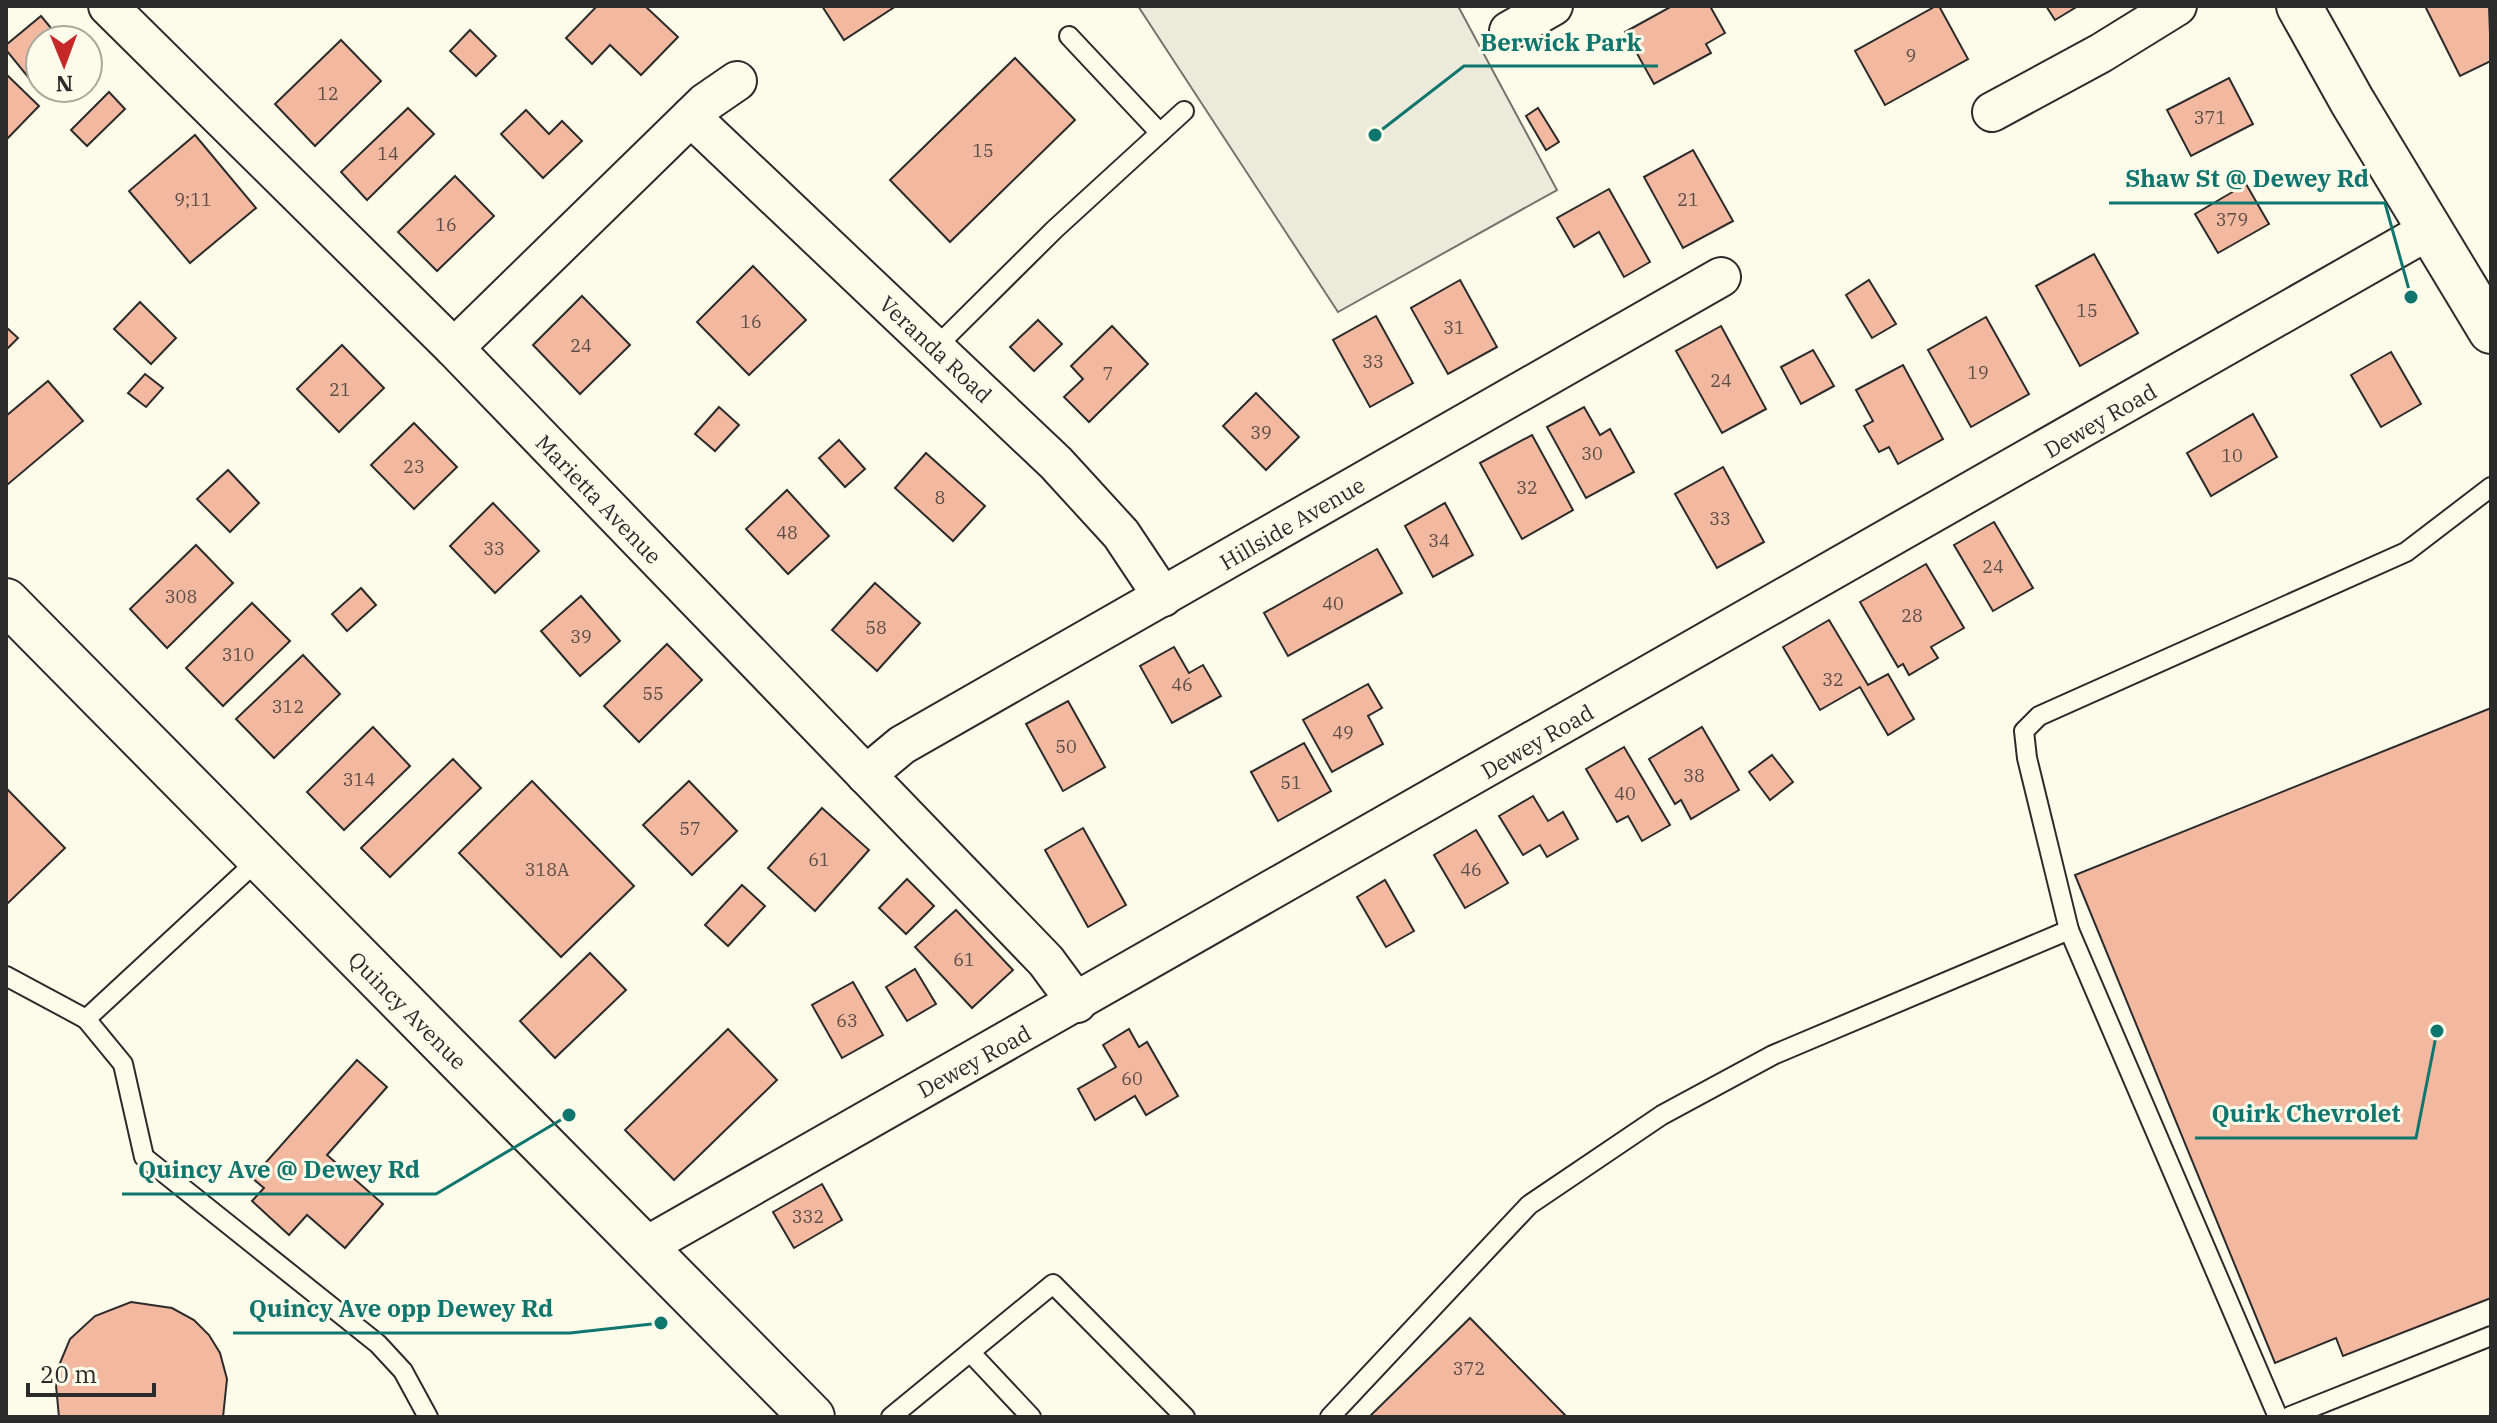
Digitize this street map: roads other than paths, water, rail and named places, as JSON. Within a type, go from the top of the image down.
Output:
[{"type":"main road","points":[[2299,6],[2491,331]]},
{"type":"main road","name":"Quincy Avenue","points":[[6,601],[812,1417]]},
{"type":"street","name":"Marietta Avenue","points":[[108,6],[454,348],[1046,961],[1077,1003]]},
{"type":"street","points":[[1509,31],[1553,6]]},
{"type":"street","points":[[1992,112],[2101,53],[2177,6]]},
{"type":"street","points":[[454,348],[691,117],[737,81]]},
{"type":"street","name":"Veranda Road","points":[[691,117],[936,347],[1107,516],[1163,597]]},
{"type":"street","name":"Dewey Road","points":[[643,1248],[2429,230]]},
{"type":"street","name":"Hillside Avenue","points":[[866,775],[902,745],[1721,277]]},
{"type":"lane","points":[[1069,36],[1160,133]]},
{"type":"lane","points":[[936,347],[1055,229],[1184,111]]},
{"type":"lane","points":[[2278,1417],[2069,930],[2027,758],[2024,731],[2039,716],[2406,552],[2491,487]]},
{"type":"lane","points":[[86,1019],[259,859]]},
{"type":"lane","points":[[1330,1417],[1529,1205],[1662,1115],[1773,1055],[2069,930]]},
{"type":"lane","points":[[6,976],[86,1019],[123,1064],[144,1157],[378,1344],[403,1371],[428,1417]]},
{"type":"lane","points":[[891,1417],[1053,1284],[1185,1417]]},
{"type":"lane","points":[[2288,1417],[2491,1336]]},
{"type":"lane","points":[[970,1352],[1031,1417]]},
{"type":"place","name":"Berwick Park","points":[[1375,135]]},
{"type":"place","name":"Shaw St @ Dewey Rd","points":[[2411,297]]},
{"type":"place","name":"Quirk Chevrolet","points":[[2437,1031]]},
{"type":"place","name":"Quincy Ave @ Dewey Rd","points":[[569,1115]]},
{"type":"place","name":"Quincy Ave opp Dewey Rd","points":[[661,1323]]}]
